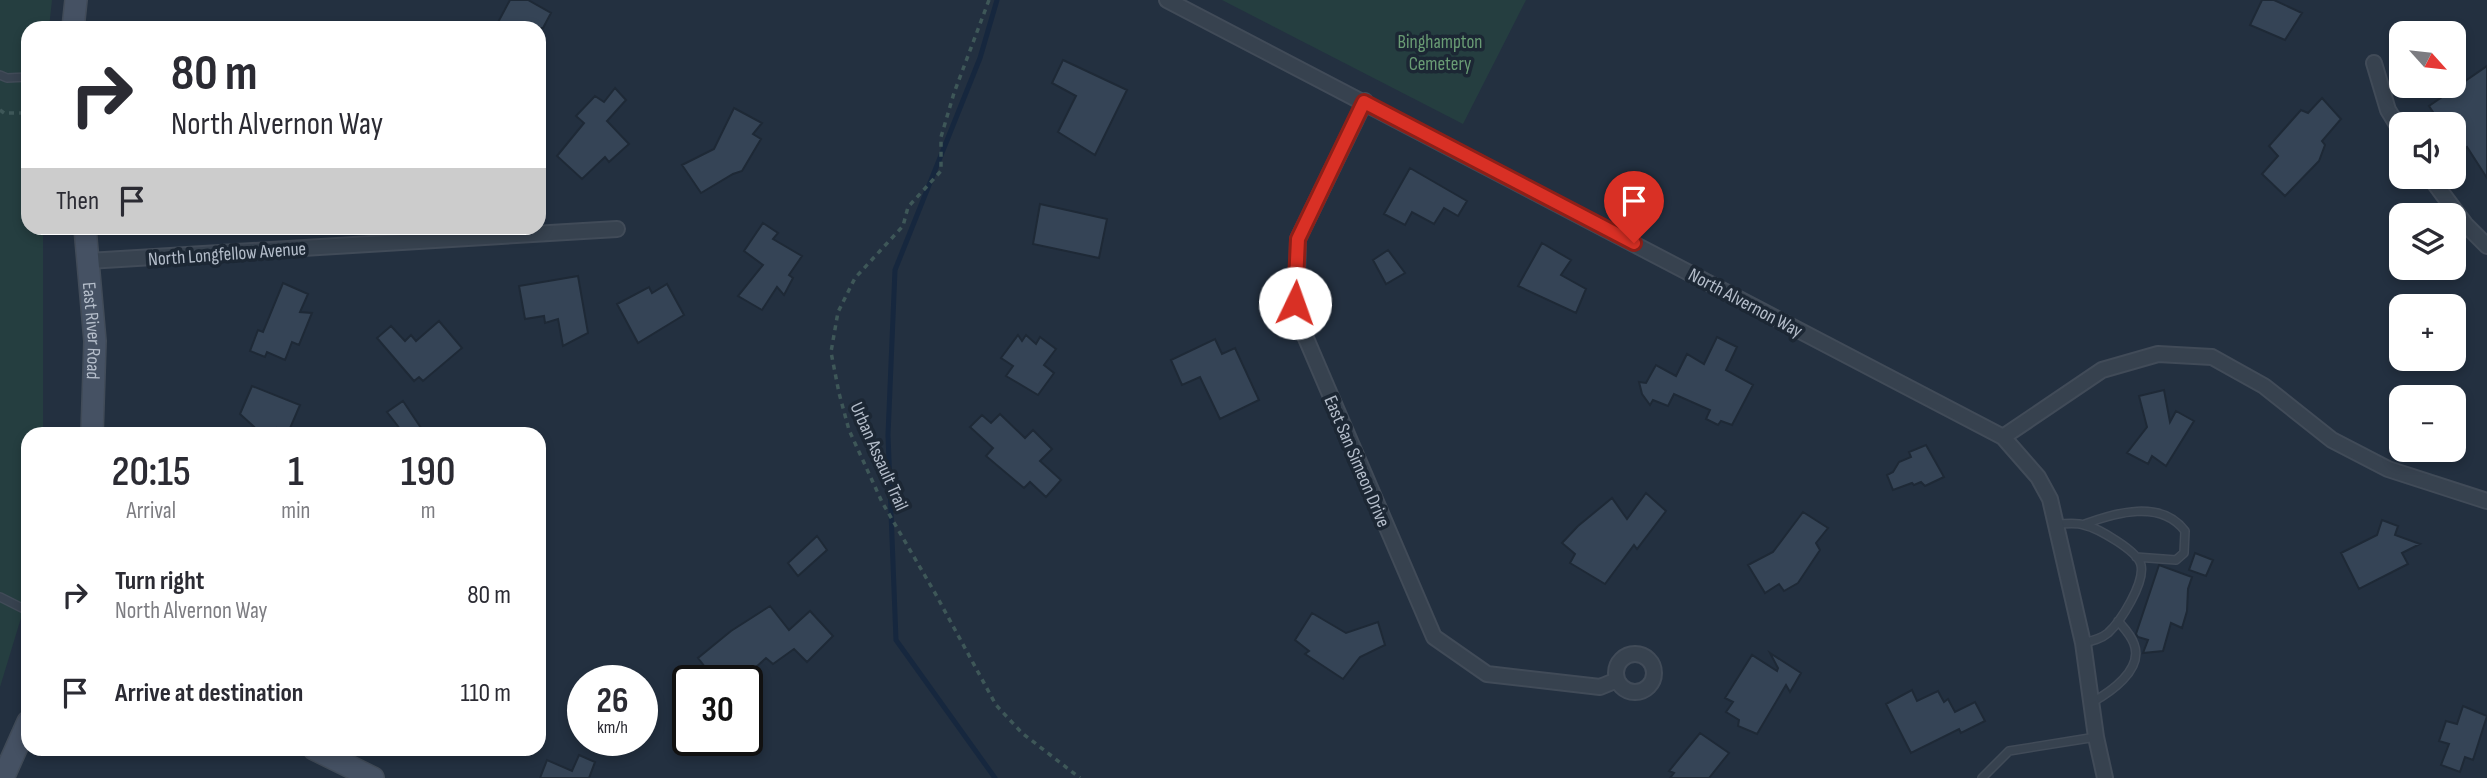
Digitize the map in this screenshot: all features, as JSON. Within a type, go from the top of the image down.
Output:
[{"type":"street","points":[[74,21],[76,0]]},
{"type":"street","name":"North Alvernon Way","points":[[1167,0],[2003,437],[2038,477],[2050,499],[2083,643],[2096,737],[2105,778]]},
{"type":"street","points":[[2374,63],[2389,112]]},
{"type":"street","name":"East San Simeon Drive","points":[[1364,102],[1298,239],[1296,315],[1434,637],[1487,674],[1600,687],[1617,680]]},
{"type":"street","points":[[2439,189],[2465,224],[2487,246]]},
{"type":"street","name":"North Longfellow Avenue","points":[[546,233],[617,229]]},
{"type":"street","name":"East River Road","points":[[86,235],[94,341],[92,427]]},
{"type":"street","name":"North Longfellow Avenue","points":[[88,261],[518,235]]},
{"type":"street","points":[[2003,437],[2102,370],[2158,354],[2212,357],[2264,387],[2332,440],[2388,469],[2487,501]]},
{"type":"street","points":[[3,778],[21,738]]},
{"type":"street","points":[[328,756],[373,778]]},
{"type":"lane","points":[[0,75],[7,78],[21,77]]},
{"type":"lane","points":[[2056,524],[2084,524],[2108,515],[2131,511],[2151,512],[2176,521],[2185,531],[2186,548],[2182,557],[2176,560],[2136,557]]},
{"type":"lane","points":[[2083,643],[2107,634],[2118,621],[2140,582],[2142,567],[2136,557],[2109,537],[2084,524]]},
{"type":"lane","points":[[0,597],[21,608]]},
{"type":"lane","points":[[2091,704],[2120,685],[2132,664],[2135,645],[2118,621]]},
{"type":"lane","points":[[1982,778],[2009,751],[2096,737]]},
{"type":"path","name":"Urban Assault Trail","points":[[989,0],[940,137],[941,171],[908,207],[903,226],[855,278],[838,312],[831,352],[849,430],[863,455],[882,502],[936,593],[996,705],[1023,733],[1080,778]]},
{"type":"path","points":[[0,110],[4,113],[21,113]]},
{"type":"green space","points":[[0,0],[52,0],[50,21],[21,21],[21,235],[43,235],[43,427],[21,427],[21,618],[0,687]]},
{"type":"green space","name":"Binghampton Cemetery","points":[[1222,0],[1526,0],[1463,124]]},
{"type":"building","points":[[510,0],[528,0],[551,13],[546,22],[499,21]]},
{"type":"building","points":[[2262,0],[2274,0],[2302,13],[2285,40],[2250,25]]},
{"type":"building","points":[[1063,60],[1127,90],[1095,155],[1058,132],[1076,96],[1052,83]]},
{"type":"building","points":[[2487,66],[2487,178],[2466,148],[2466,112],[2433,112],[2429,106],[2441,98],[2466,98],[2466,80]]},
{"type":"building","points":[[615,88],[626,100],[607,121],[629,144],[609,162],[605,157],[582,179],[557,156],[584,123],[576,116],[595,96],[604,102]]},
{"type":"building","points":[[2322,98],[2341,119],[2322,141],[2325,145],[2319,161],[2285,196],[2262,174],[2278,156],[2269,146],[2301,110],[2308,113]]},
{"type":"building","points":[[734,108],[762,123],[753,134],[761,139],[742,171],[701,193],[682,165],[714,149]]},
{"type":"building","points":[[1410,168],[1467,201],[1458,216],[1444,208],[1434,224],[1412,212],[1405,225],[1384,214]]},
{"type":"building","points":[[1040,204],[1107,219],[1099,258],[1033,244]]},
{"type":"building","points":[[763,223],[778,233],[773,239],[802,256],[789,275],[793,278],[784,295],[777,287],[762,310],[738,296],[763,265],[744,251]]},
{"type":"building","points":[[1542,243],[1571,260],[1561,275],[1586,289],[1576,313],[1518,286]]},
{"type":"building","points":[[1388,250],[1405,273],[1386,284],[1373,260]]},
{"type":"building","points":[[578,276],[588,333],[563,346],[558,319],[545,323],[544,316],[525,319],[519,286]]},
{"type":"building","points":[[283,283],[308,294],[300,312],[312,313],[299,345],[292,342],[285,360],[267,352],[265,357],[250,351],[258,330],[263,332]]},
{"type":"building","points":[[667,284],[684,315],[638,343],[617,304],[649,287],[652,293]]},
{"type":"building","points":[[439,321],[462,348],[423,381],[419,377],[414,381],[377,338],[391,326],[405,341],[411,335],[416,341]]},
{"type":"building","points":[[1018,335],[1022,341],[1026,335],[1036,344],[1040,337],[1056,349],[1044,365],[1054,373],[1038,395],[1006,376],[1013,366],[1001,358]]},
{"type":"building","points":[[1717,337],[1737,347],[1726,370],[1753,385],[1732,425],[1721,421],[1718,425],[1706,419],[1710,410],[1674,394],[1668,406],[1653,400],[1650,405],[1642,394],[1639,382],[1646,383],[1656,365],[1676,376],[1687,354],[1704,364]]},
{"type":"building","points":[[1215,339],[1222,354],[1235,348],[1259,400],[1220,419],[1200,377],[1182,385],[1171,360]]},
{"type":"building","points":[[252,386],[300,405],[291,427],[254,427],[240,414]]},
{"type":"building","points":[[2164,390],[2170,422],[2176,411],[2194,421],[2166,466],[2152,456],[2148,464],[2127,453],[2147,427],[2139,396]]},
{"type":"building","points":[[403,401],[420,427],[399,427],[387,412]]},
{"type":"building","points":[[1000,414],[1025,438],[1033,430],[1052,449],[1040,461],[1061,480],[1046,497],[1030,482],[1024,488],[986,456],[993,448],[970,427],[982,415],[991,423]]},
{"type":"building","points":[[1926,445],[1944,477],[1925,486],[1921,482],[1914,485],[1912,483],[1893,490],[1887,475],[1893,472],[1899,462],[1911,457],[1909,452]]},
{"type":"building","points":[[1646,493],[1666,511],[1637,549],[1634,545],[1605,584],[1570,563],[1575,554],[1562,543],[1578,526],[1612,498],[1627,519]]},
{"type":"building","points":[[1803,512],[1828,528],[1816,543],[1820,550],[1798,583],[1784,591],[1779,584],[1765,593],[1748,565],[1773,552]]},
{"type":"building","points":[[2382,520],[2398,526],[2395,535],[2420,544],[2402,553],[2408,564],[2359,589],[2341,553],[2377,535]]},
{"type":"building","points":[[817,536],[827,550],[798,576],[788,563]]},
{"type":"building","points":[[2195,553],[2213,560],[2206,576],[2189,570]]},
{"type":"building","points":[[2159,565],[2192,577],[2188,589],[2187,611],[2182,628],[2171,623],[2163,651],[2143,653],[2148,640],[2136,634]]},
{"type":"building","points":[[770,606],[789,630],[810,611],[833,636],[807,662],[794,649],[773,664],[766,658],[758,665],[703,665],[698,658],[731,631]]},
{"type":"building","points":[[1312,613],[1346,633],[1378,622],[1385,645],[1360,657],[1343,679],[1305,654],[1309,651],[1295,640]]},
{"type":"building","points":[[1770,653],[1801,673],[1790,692],[1786,685],[1757,734],[1738,726],[1739,720],[1726,712],[1733,702],[1725,698],[1752,655],[1777,671]]},
{"type":"building","points":[[1912,690],[1917,701],[1938,691],[1944,702],[1948,699],[1955,712],[1975,702],[1985,721],[1961,733],[1959,729],[1911,753],[1886,704]]},
{"type":"building","points":[[2463,706],[2487,716],[2473,760],[2465,757],[2460,772],[2441,765],[2449,744],[2439,741],[2446,721],[2457,724]]},
{"type":"building","points":[[1700,733],[1729,753],[1709,778],[1670,778],[1674,773],[1669,771]]},
{"type":"building","points":[[579,756],[595,762],[589,778],[540,778],[547,760],[572,771]]},
{"type":"waterway","points":[[995,778],[896,640],[888,435],[895,270],[980,58],[997,0]]},
{"type":"route","points":[[1295,303],[1298,239],[1364,102],[1634,243]]}]
